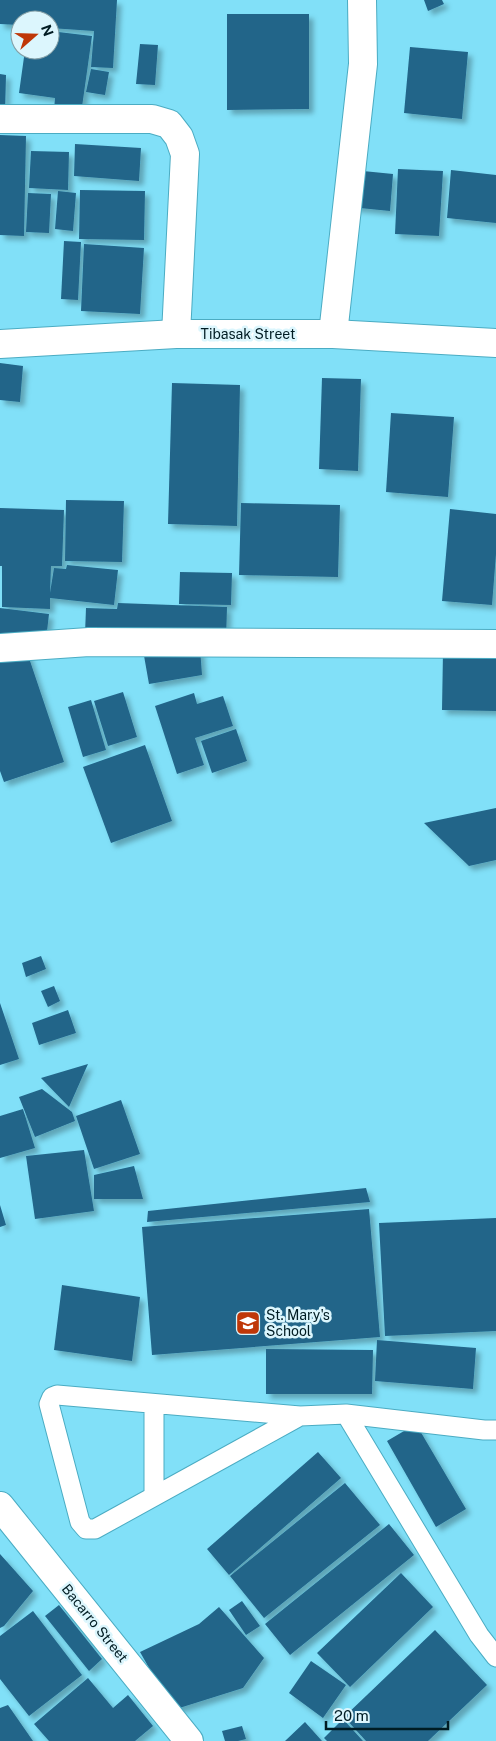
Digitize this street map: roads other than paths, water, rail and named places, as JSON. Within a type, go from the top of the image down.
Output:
[{"type":"street","points":[[333,334],[363,64],[362,0]]},
{"type":"street","points":[[0,120],[152,119],[169,124],[179,137],[185,154],[176,334]]},
{"type":"street","name":"Tibasak Street","points":[[0,344],[176,334],[333,334],[496,343]]},
{"type":"street","points":[[0,648],[89,642],[496,644]]},
{"type":"street","name":"Bacarro Street","points":[[0,1506],[189,1741]]},
{"type":"lane","points":[[300,1416],[94,1529],[86,1530],[80,1522],[49,1404],[52,1397],[57,1395],[300,1416],[346,1414],[496,1430]]},
{"type":"lane","points":[[154,1404],[154,1495]]},
{"type":"lane","points":[[346,1414],[479,1635],[496,1657]]},
{"type":"place","name":"St. Mary's School","points":[[248,1323]]}]
